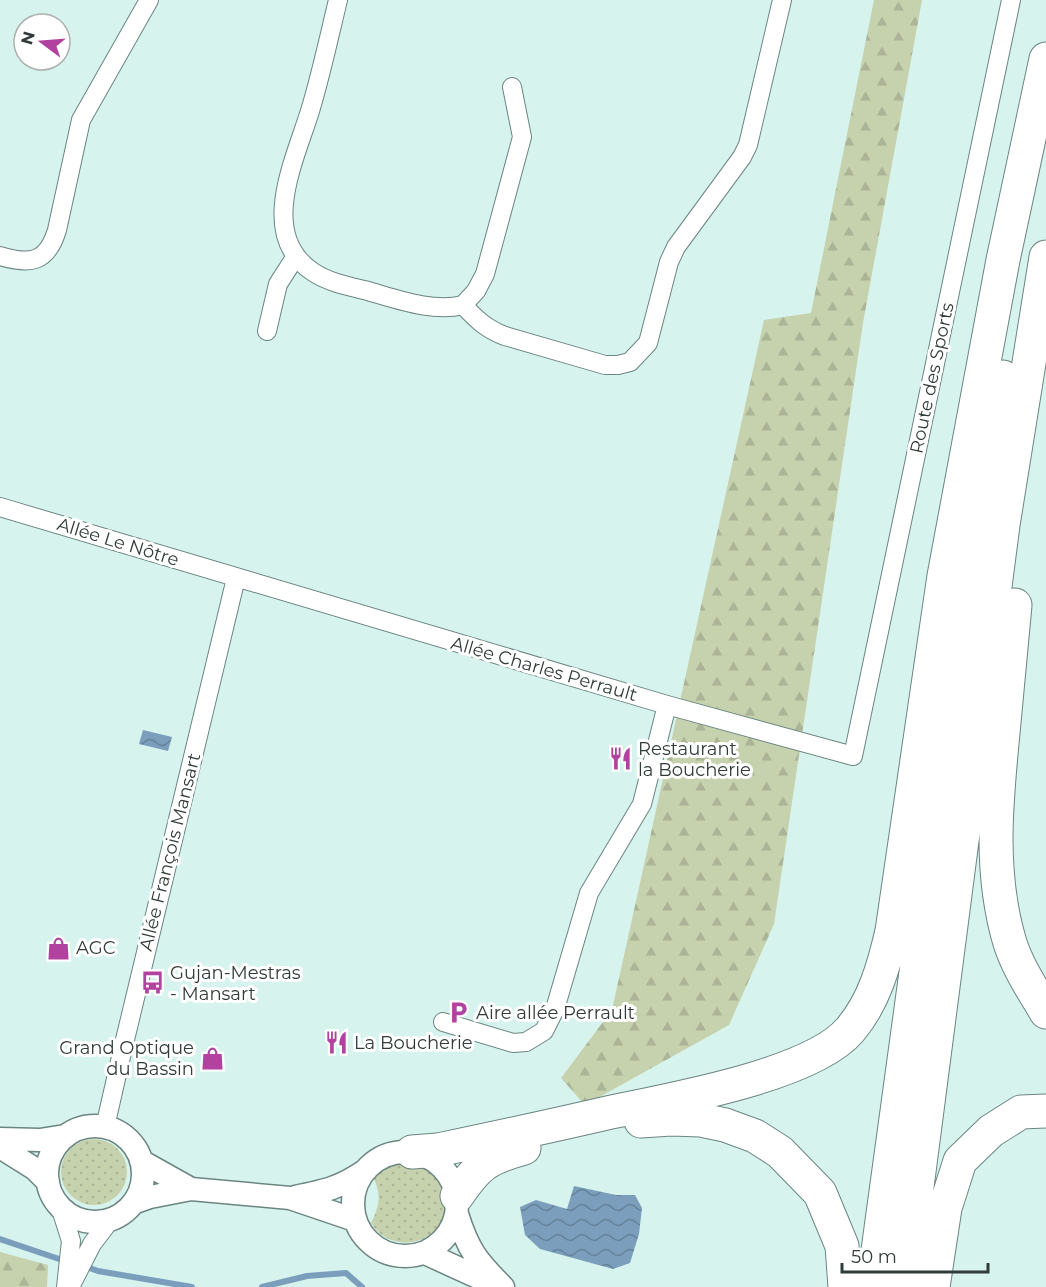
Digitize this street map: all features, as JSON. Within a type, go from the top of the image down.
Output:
[{"type":"highway","points":[[412,1152],[438,1150],[676,1098],[774,1072],[829,1048],[849,1031],[864,1010],[876,986],[892,931],[944,576],[1003,260],[1046,59]]},
{"type":"highway","points":[[873,1287],[948,738],[1046,91]]},
{"type":"highway","points":[[904,1287],[1003,525],[1046,257]]},
{"type":"highway","points":[[1046,354],[1025,497],[994,830],[1002,914],[1011,945],[1025,976],[1046,1012]]},
{"type":"highway","points":[[933,1287],[945,1208],[960,1161],[991,1131],[1021,1112],[1046,1111]]},
{"type":"highway","points":[[457,1205],[479,1167],[494,1157],[520,1149],[647,1120],[701,1120],[725,1125],[754,1136],[780,1152],[820,1193],[842,1246],[845,1287]]},
{"type":"street","points":[[0,256],[15,261],[31,261],[51,247],[57,230],[81,120],[149,0]]},
{"type":"street","points":[[338,0],[312,103],[282,203],[289,244],[296,256],[312,272],[338,283],[429,306],[452,308],[463,305],[476,291],[485,274],[522,137],[512,87]]},
{"type":"street","points":[[463,305],[478,322],[491,330],[605,365],[630,362],[639,354],[651,336],[669,262],[676,247],[742,157],[748,145],[782,0]]},
{"type":"street","name":"Route des Sports","points":[[853,756],[1011,0]]},
{"type":"street","points":[[267,331],[278,284],[296,256]]},
{"type":"street","name":"Allée Le Nôtre","points":[[0,507],[236,578]]},
{"type":"street","name":"Allée Charles Perrault","points":[[236,578],[667,705],[853,756]]},
{"type":"street","name":"Allée François Mansart","points":[[105,1127],[236,578]]},
{"type":"street","points":[[443,1022],[513,1043],[526,1042],[544,1031],[555,1009],[589,893],[642,804],[667,705]]},
{"type":"street","points":[[60,1206],[69,1214],[83,1220],[97,1222],[111,1219],[133,1203],[140,1190],[143,1175],[141,1161],[136,1149],[128,1139],[118,1131],[105,1127],[91,1126],[77,1129],[65,1136],[49,1160],[50,1190],[60,1206],[71,1240],[68,1287]]},
{"type":"street","points":[[0,1139],[40,1140],[65,1136]]},
{"type":"street","points":[[0,1147],[35,1169],[48,1182]]},
{"type":"street","points":[[290,1198],[327,1191],[346,1183],[379,1159],[394,1153],[412,1152],[428,1156],[442,1166],[452,1180],[468,1246],[501,1287]]},
{"type":"street","points":[[141,1161],[191,1189]]},
{"type":"street","points":[[366,1170],[357,1185],[353,1201],[355,1220],[362,1234],[374,1247],[390,1255],[408,1257],[425,1253],[440,1244],[451,1231],[457,1205]]},
{"type":"street","points":[[133,1203],[150,1197],[191,1189],[290,1198],[355,1220]]},
{"type":"street","points":[[68,1287],[92,1244],[111,1219]]},
{"type":"street","points":[[425,1253],[501,1287]]},
{"type":"green space","points":[[874,0],[922,0],[863,323],[774,924],[729,1025],[585,1105],[561,1078],[612,1010],[764,320],[811,313]]},
{"type":"green space","points":[[94,1139],[107,1142],[117,1149],[124,1159],[127,1172],[124,1185],[117,1195],[107,1202],[94,1205],[81,1202],[71,1195],[64,1185],[61,1172],[64,1159],[71,1149],[81,1142]]},
{"type":"green space","points":[[399,1160],[420,1164],[432,1171],[441,1183],[446,1198],[446,1213],[443,1220],[436,1230],[418,1241],[397,1242],[378,1232],[371,1223],[378,1200],[374,1178],[379,1171]]},
{"type":"green space","points":[[0,1252],[48,1265],[47,1287],[0,1287]]},
{"type":"water","points":[[143,730],[172,737],[168,751],[139,744]]},
{"type":"water","points":[[574,1186],[616,1195],[635,1195],[642,1208],[639,1234],[630,1263],[613,1269],[540,1249],[525,1235],[520,1207],[536,1200],[567,1209]]},
{"type":"waterway","points":[[0,1239],[65,1261]]},
{"type":"waterway","points":[[84,1266],[98,1271],[192,1287]]},
{"type":"waterway","points":[[262,1287],[307,1276],[346,1273],[362,1287]]},
{"type":"place","name":"Restaurant la Boucherie","points":[[620,759]]},
{"type":"place","name":"AGC","points":[[58,948]]},
{"type":"place","name":"Gujan-Mestras - Mansart","points":[[152,983]]},
{"type":"place","name":"Aire allée Perrault","points":[[458,1013]]},
{"type":"place","name":"La Boucherie","points":[[336,1043]]},
{"type":"place","name":"Grand Optique du Bassin","points":[[212,1058]]}]
